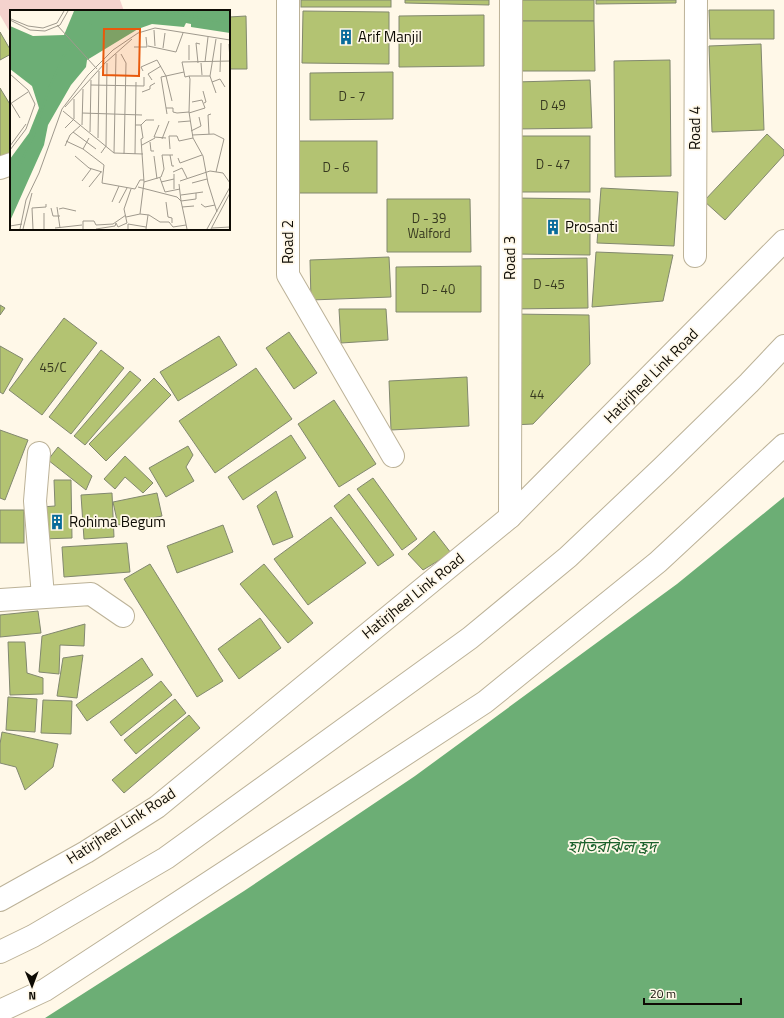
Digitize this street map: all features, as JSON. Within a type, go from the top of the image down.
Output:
[{"type":"street","name":"Road 2","points":[[288,0],[288,274],[393,456]]},
{"type":"street","name":"Road 3","points":[[510,517],[511,0]]},
{"type":"street","name":"Road 4","points":[[695,256],[696,0]]},
{"type":"street","points":[[0,168],[10,164]]},
{"type":"street","name":"Hatirjheel Link Road","points":[[0,900],[86,852],[157,807],[510,517],[756,271],[784,241]]},
{"type":"street","points":[[756,271],[784,252]]},
{"type":"street","points":[[0,952],[40,932],[166,858],[470,638],[568,557],[749,383],[784,346]]},
{"type":"street","points":[[0,1011],[45,990],[485,702],[658,562],[784,445]]},
{"type":"street","points":[[39,453],[35,501],[43,596]]},
{"type":"street","points":[[0,600],[91,594],[123,616]]},
{"type":"shaded area","points":[[0,0],[120,0],[124,10],[10,10],[10,32],[0,15]]},
{"type":"water","name":"হাতিরঝিল হ্রদ","points":[[784,497],[784,1018],[45,1018],[244,891],[415,776],[677,584]]},
{"type":"building","points":[[301,0],[391,0],[391,7],[301,7]]},
{"type":"building","points":[[405,0],[489,0],[489,5],[405,3]]},
{"type":"building","points":[[517,0],[594,0],[594,21],[518,21]]},
{"type":"building","points":[[596,0],[676,0],[676,3],[596,4]]},
{"type":"building","points":[[709,10],[774,10],[774,39],[710,39]]},
{"type":"building","name":"Arif Manjil","points":[[303,11],[389,12],[389,64],[302,63]]},
{"type":"building","points":[[484,15],[484,66],[399,67],[399,16]]},
{"type":"building","points":[[246,16],[247,69],[230,69],[230,17]]},
{"type":"building","points":[[518,21],[594,21],[595,71],[518,71]]},
{"type":"building","points":[[0,32],[10,49],[10,55],[0,60]]},
{"type":"building","points":[[761,44],[764,130],[712,132],[709,46]]},
{"type":"building","points":[[670,60],[671,176],[615,177],[614,61]]},
{"type":"building","points":[[393,72],[393,119],[310,120],[310,73]]},
{"type":"building","points":[[590,80],[592,128],[516,129],[515,82]]},
{"type":"building","points":[[0,88],[10,104],[10,153],[0,158]]},
{"type":"building","points":[[767,134],[784,150],[784,155],[725,220],[704,201]]},
{"type":"building","points":[[516,136],[590,136],[590,192],[516,192]]},
{"type":"building","points":[[296,141],[377,141],[377,193],[296,193]]},
{"type":"building","points":[[601,188],[678,192],[674,246],[597,243]]},
{"type":"building","name":"Prosanti","points":[[515,198],[590,199],[590,255],[515,254]]},
{"type":"building","points":[[387,199],[470,199],[471,252],[387,252]]},
{"type":"building","points":[[596,252],[673,255],[663,301],[592,307]]},
{"type":"building","points":[[389,257],[391,297],[311,300],[310,260]]},
{"type":"building","points":[[587,258],[588,308],[511,309],[511,259]]},
{"type":"building","points":[[481,266],[481,312],[396,312],[396,267]]},
{"type":"building","points":[[0,305],[5,308],[0,315]]},
{"type":"building","points":[[339,309],[386,309],[388,340],[341,343]]},
{"type":"building","points":[[512,314],[589,315],[590,364],[533,424],[512,425]]},
{"type":"building","points":[[64,318],[97,343],[42,415],[9,390]]},
{"type":"building","points":[[289,332],[317,373],[294,389],[266,348]]},
{"type":"building","points":[[219,336],[237,365],[178,401],[160,372]]},
{"type":"building","points":[[0,346],[23,359],[3,394],[0,392]]},
{"type":"building","points":[[101,350],[124,368],[71,434],[49,417]]},
{"type":"building","points":[[256,368],[292,419],[215,473],[179,421]]},
{"type":"building","points":[[130,371],[141,380],[85,445],[74,436]]},
{"type":"building","points":[[467,377],[469,426],[391,430],[389,381]]},
{"type":"building","points":[[154,378],[171,395],[106,461],[89,444]]},
{"type":"building","points":[[334,400],[376,464],[339,487],[298,424]]},
{"type":"building","points":[[0,430],[28,440],[5,500],[0,498]]},
{"type":"building","points":[[291,435],[306,458],[243,500],[228,477]]},
{"type":"building","points":[[188,446],[193,455],[186,467],[194,481],[166,497],[149,468]]},
{"type":"building","points":[[58,447],[92,476],[86,490],[48,460]]},
{"type":"building","points":[[125,456],[153,483],[143,493],[125,477],[115,489],[104,479]]},
{"type":"building","points":[[373,478],[417,539],[402,550],[357,489]]},
{"type":"building","name":"Rohima Begum","points":[[54,480],[71,480],[72,538],[41,539],[41,507],[55,506]]},
{"type":"building","points":[[276,491],[293,537],[273,545],[257,506]]},
{"type":"building","points":[[112,493],[114,537],[84,539],[81,495]]},
{"type":"building","points":[[157,493],[162,516],[118,525],[113,502]]},
{"type":"building","points":[[349,494],[394,555],[378,566],[334,506]]},
{"type":"building","points":[[0,510],[24,510],[24,543],[0,543]]},
{"type":"building","points":[[331,517],[366,563],[308,605],[274,559]]},
{"type":"building","points":[[223,525],[233,552],[177,573],[167,546]]},
{"type":"building","points":[[434,531],[451,553],[423,570],[408,554]]},
{"type":"building","points":[[127,543],[130,572],[64,577],[62,547]]},
{"type":"building","points":[[150,564],[223,681],[197,697],[124,579]]},
{"type":"building","points":[[264,564],[313,623],[288,643],[240,584]]},
{"type":"building","points":[[38,611],[41,633],[0,637],[0,615]]},
{"type":"building","points":[[260,618],[281,648],[239,679],[218,649]]},
{"type":"building","points":[[85,624],[84,646],[60,645],[59,674],[39,672],[42,636]]},
{"type":"building","points":[[8,642],[25,642],[27,673],[43,678],[43,694],[10,695]]},
{"type":"building","points":[[83,655],[77,698],[57,696],[63,658]]},
{"type":"building","points":[[142,658],[153,675],[87,721],[76,705]]},
{"type":"building","points":[[161,681],[172,695],[121,736],[110,722]]},
{"type":"building","points":[[8,697],[37,699],[35,732],[6,730]]},
{"type":"building","points":[[175,699],[186,713],[136,754],[124,740]]},
{"type":"building","points":[[43,700],[72,701],[71,734],[41,733]]},
{"type":"building","points":[[189,715],[200,728],[124,793],[112,780]]},
{"type":"building","points":[[2,732],[58,744],[53,767],[25,790],[16,767],[0,763],[0,744]]},
{"type":"place","name":"Arif Manjil","points":[[346,37]]},
{"type":"place","name":"Prosanti","points":[[553,227]]},
{"type":"place","name":"Rohima Begum","points":[[57,522]]}]
